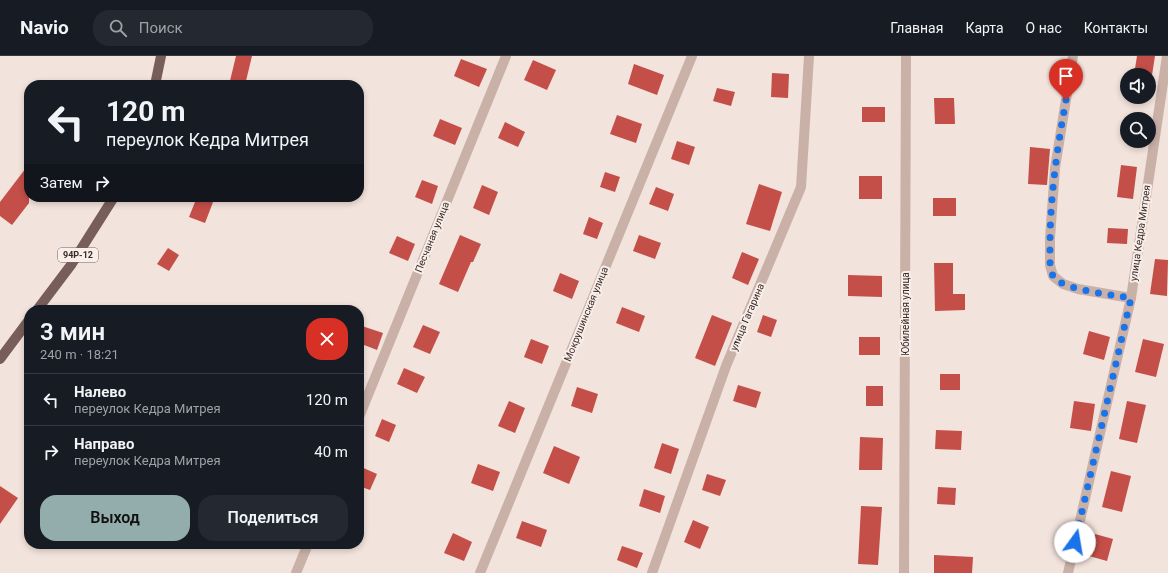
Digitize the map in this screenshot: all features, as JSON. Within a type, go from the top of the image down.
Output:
[{"type":"main road","points":[[155,80],[161,56]]},
{"type":"main road","name":"94Р-12","points":[[41,305],[72,265],[111,202]]},
{"type":"main road","points":[[0,359],[24,327]]},
{"type":"street","name":"Песчаная улица","points":[[364,405],[506,56]]},
{"type":"street","name":"Мокрушинская улица","points":[[480,573],[692,56]]},
{"type":"street","name":"улица Гагарина","points":[[652,573],[726,366],[801,187],[809,56]]},
{"type":"street","name":"Юбилейная улица","points":[[904,573],[906,56]]},
{"type":"street","points":[[1073,56],[1054,168],[1050,265],[1053,276],[1063,284],[1078,289],[1131,298]]},
{"type":"street","name":"улица Кедра Митрея","points":[[1068,573],[1131,298],[1167,56]]},
{"type":"street","points":[[296,573],[306,549]]},
{"type":"building","points":[[236,56],[252,56],[246,80],[230,80]]},
{"type":"building","points":[[1137,56],[1155,56],[1153,68],[1135,68]]},
{"type":"building","points":[[461,59],[487,69],[479,87],[454,76]]},
{"type":"building","points":[[533,60],[556,70],[547,90],[524,80]]},
{"type":"building","points":[[634,64],[664,75],[657,95],[628,84]]},
{"type":"building","points":[[772,73],[789,74],[788,98],[771,97]]},
{"type":"building","points":[[717,88],[735,92],[731,106],[713,101]]},
{"type":"building","points":[[934,98],[954,98],[955,124],[935,124]]},
{"type":"building","points":[[862,107],[885,107],[885,122],[862,122]]},
{"type":"building","points":[[617,115],[642,124],[636,143],[610,134]]},
{"type":"building","points":[[440,119],[462,128],[455,145],[433,136]]},
{"type":"building","points":[[505,122],[525,132],[518,147],[498,138]]},
{"type":"building","points":[[677,141],[695,147],[689,165],[671,159]]},
{"type":"building","points":[[1030,147],[1050,149],[1047,185],[1028,184]]},
{"type":"building","points":[[1121,165],[1137,167],[1133,199],[1117,197]]},
{"type":"building","points":[[24,171],[24,202],[29,203],[12,225],[0,216],[0,202]]},
{"type":"building","points":[[605,172],[620,177],[615,192],[600,187]]},
{"type":"building","points":[[859,176],[882,176],[882,199],[859,199]]},
{"type":"building","points":[[422,180],[438,186],[432,204],[415,197]]},
{"type":"building","points":[[759,184],[782,192],[770,231],[746,224]]},
{"type":"building","points":[[482,185],[498,192],[489,215],[473,208]]},
{"type":"building","points":[[656,187],[674,194],[668,211],[649,204]]},
{"type":"building","points":[[933,198],[956,198],[956,216],[933,216]]},
{"type":"building","points":[[195,202],[213,202],[205,223],[189,217]]},
{"type":"building","points":[[589,217],[603,223],[597,239],[583,234]]},
{"type":"building","points":[[1108,228],[1128,229],[1127,244],[1107,243]]},
{"type":"building","points":[[460,235],[481,244],[473,262],[471,262],[458,292],[439,284]]},
{"type":"building","points":[[639,235],[661,243],[655,259],[633,251]]},
{"type":"building","points":[[397,236],[415,244],[408,261],[389,253]]},
{"type":"building","points":[[168,248],[179,255],[169,271],[157,264]]},
{"type":"building","points":[[742,252],[759,259],[748,285],[732,278]]},
{"type":"building","points":[[1155,259],[1168,260],[1167,296],[1150,294]]},
{"type":"building","points":[[934,263],[953,263],[953,294],[965,294],[965,310],[935,311]]},
{"type":"building","points":[[560,273],[579,281],[572,299],[553,291]]},
{"type":"building","points":[[848,275],[882,276],[882,297],[848,296]]},
{"type":"building","points":[[622,307],[645,316],[639,332],[616,323]]},
{"type":"building","points":[[712,315],[732,323],[715,366],[695,358]]},
{"type":"building","points":[[763,315],[777,320],[771,337],[757,332]]},
{"type":"building","points":[[423,325],[440,332],[430,354],[413,347]]},
{"type":"building","points":[[364,327],[383,333],[377,350],[364,345]]},
{"type":"building","points":[[1089,331],[1110,337],[1104,360],[1083,354]]},
{"type":"building","points":[[859,337],[880,337],[880,355],[859,355]]},
{"type":"building","points":[[531,339],[549,346],[542,364],[524,357]]},
{"type":"building","points":[[1143,339],[1164,344],[1156,377],[1135,372]]},
{"type":"building","points":[[404,368],[425,377],[417,393],[397,384]]},
{"type":"building","points":[[940,374],[960,374],[960,390],[940,390]]},
{"type":"building","points":[[738,385],[761,392],[756,408],[733,401]]},
{"type":"building","points":[[866,386],[883,386],[883,406],[866,406]]},
{"type":"building","points":[[577,387],[598,394],[592,413],[571,406]]},
{"type":"building","points":[[509,401],[525,408],[515,433],[498,426]]},
{"type":"building","points":[[1074,401],[1095,404],[1091,431],[1070,428]]},
{"type":"building","points":[[1127,401],[1146,405],[1137,443],[1119,439]]},
{"type":"building","points":[[382,419],[396,425],[389,442],[375,436]]},
{"type":"building","points":[[936,430],[962,431],[961,450],[935,449]]},
{"type":"building","points":[[860,437],[883,438],[882,470],[859,470]]},
{"type":"building","points":[[662,443],[679,449],[671,474],[654,468]]},
{"type":"building","points":[[554,446],[580,457],[569,484],[543,473]]},
{"type":"building","points":[[478,464],[500,472],[493,491],[471,483]]},
{"type":"building","points":[[364,468],[377,474],[370,490],[364,488]]},
{"type":"building","points":[[1111,471],[1131,476],[1122,512],[1102,507]]},
{"type":"building","points":[[707,474],[726,480],[720,496],[702,490]]},
{"type":"building","points":[[0,486],[18,498],[0,524]]},
{"type":"building","points":[[938,487],[956,488],[955,505],[937,504]]},
{"type":"building","points":[[644,489],[665,496],[660,513],[639,506]]},
{"type":"building","points":[[861,506],[882,507],[878,565],[858,564]]},
{"type":"building","points":[[693,520],[709,527],[700,549],[684,542]]},
{"type":"building","points":[[522,521],[547,530],[541,547],[516,538]]},
{"type":"building","points":[[453,533],[472,542],[464,561],[444,553]]},
{"type":"building","points":[[1095,534],[1113,539],[1107,561],[1089,556]]},
{"type":"building","points":[[622,546],[643,553],[637,568],[617,560]]},
{"type":"building","points":[[934,555],[973,557],[972,573],[934,573]]},
{"type":"route","points":[[1066,100],[1054,168],[1050,238],[1050,265],[1053,276],[1063,284],[1078,289],[1131,298],[1075,542]]}]
